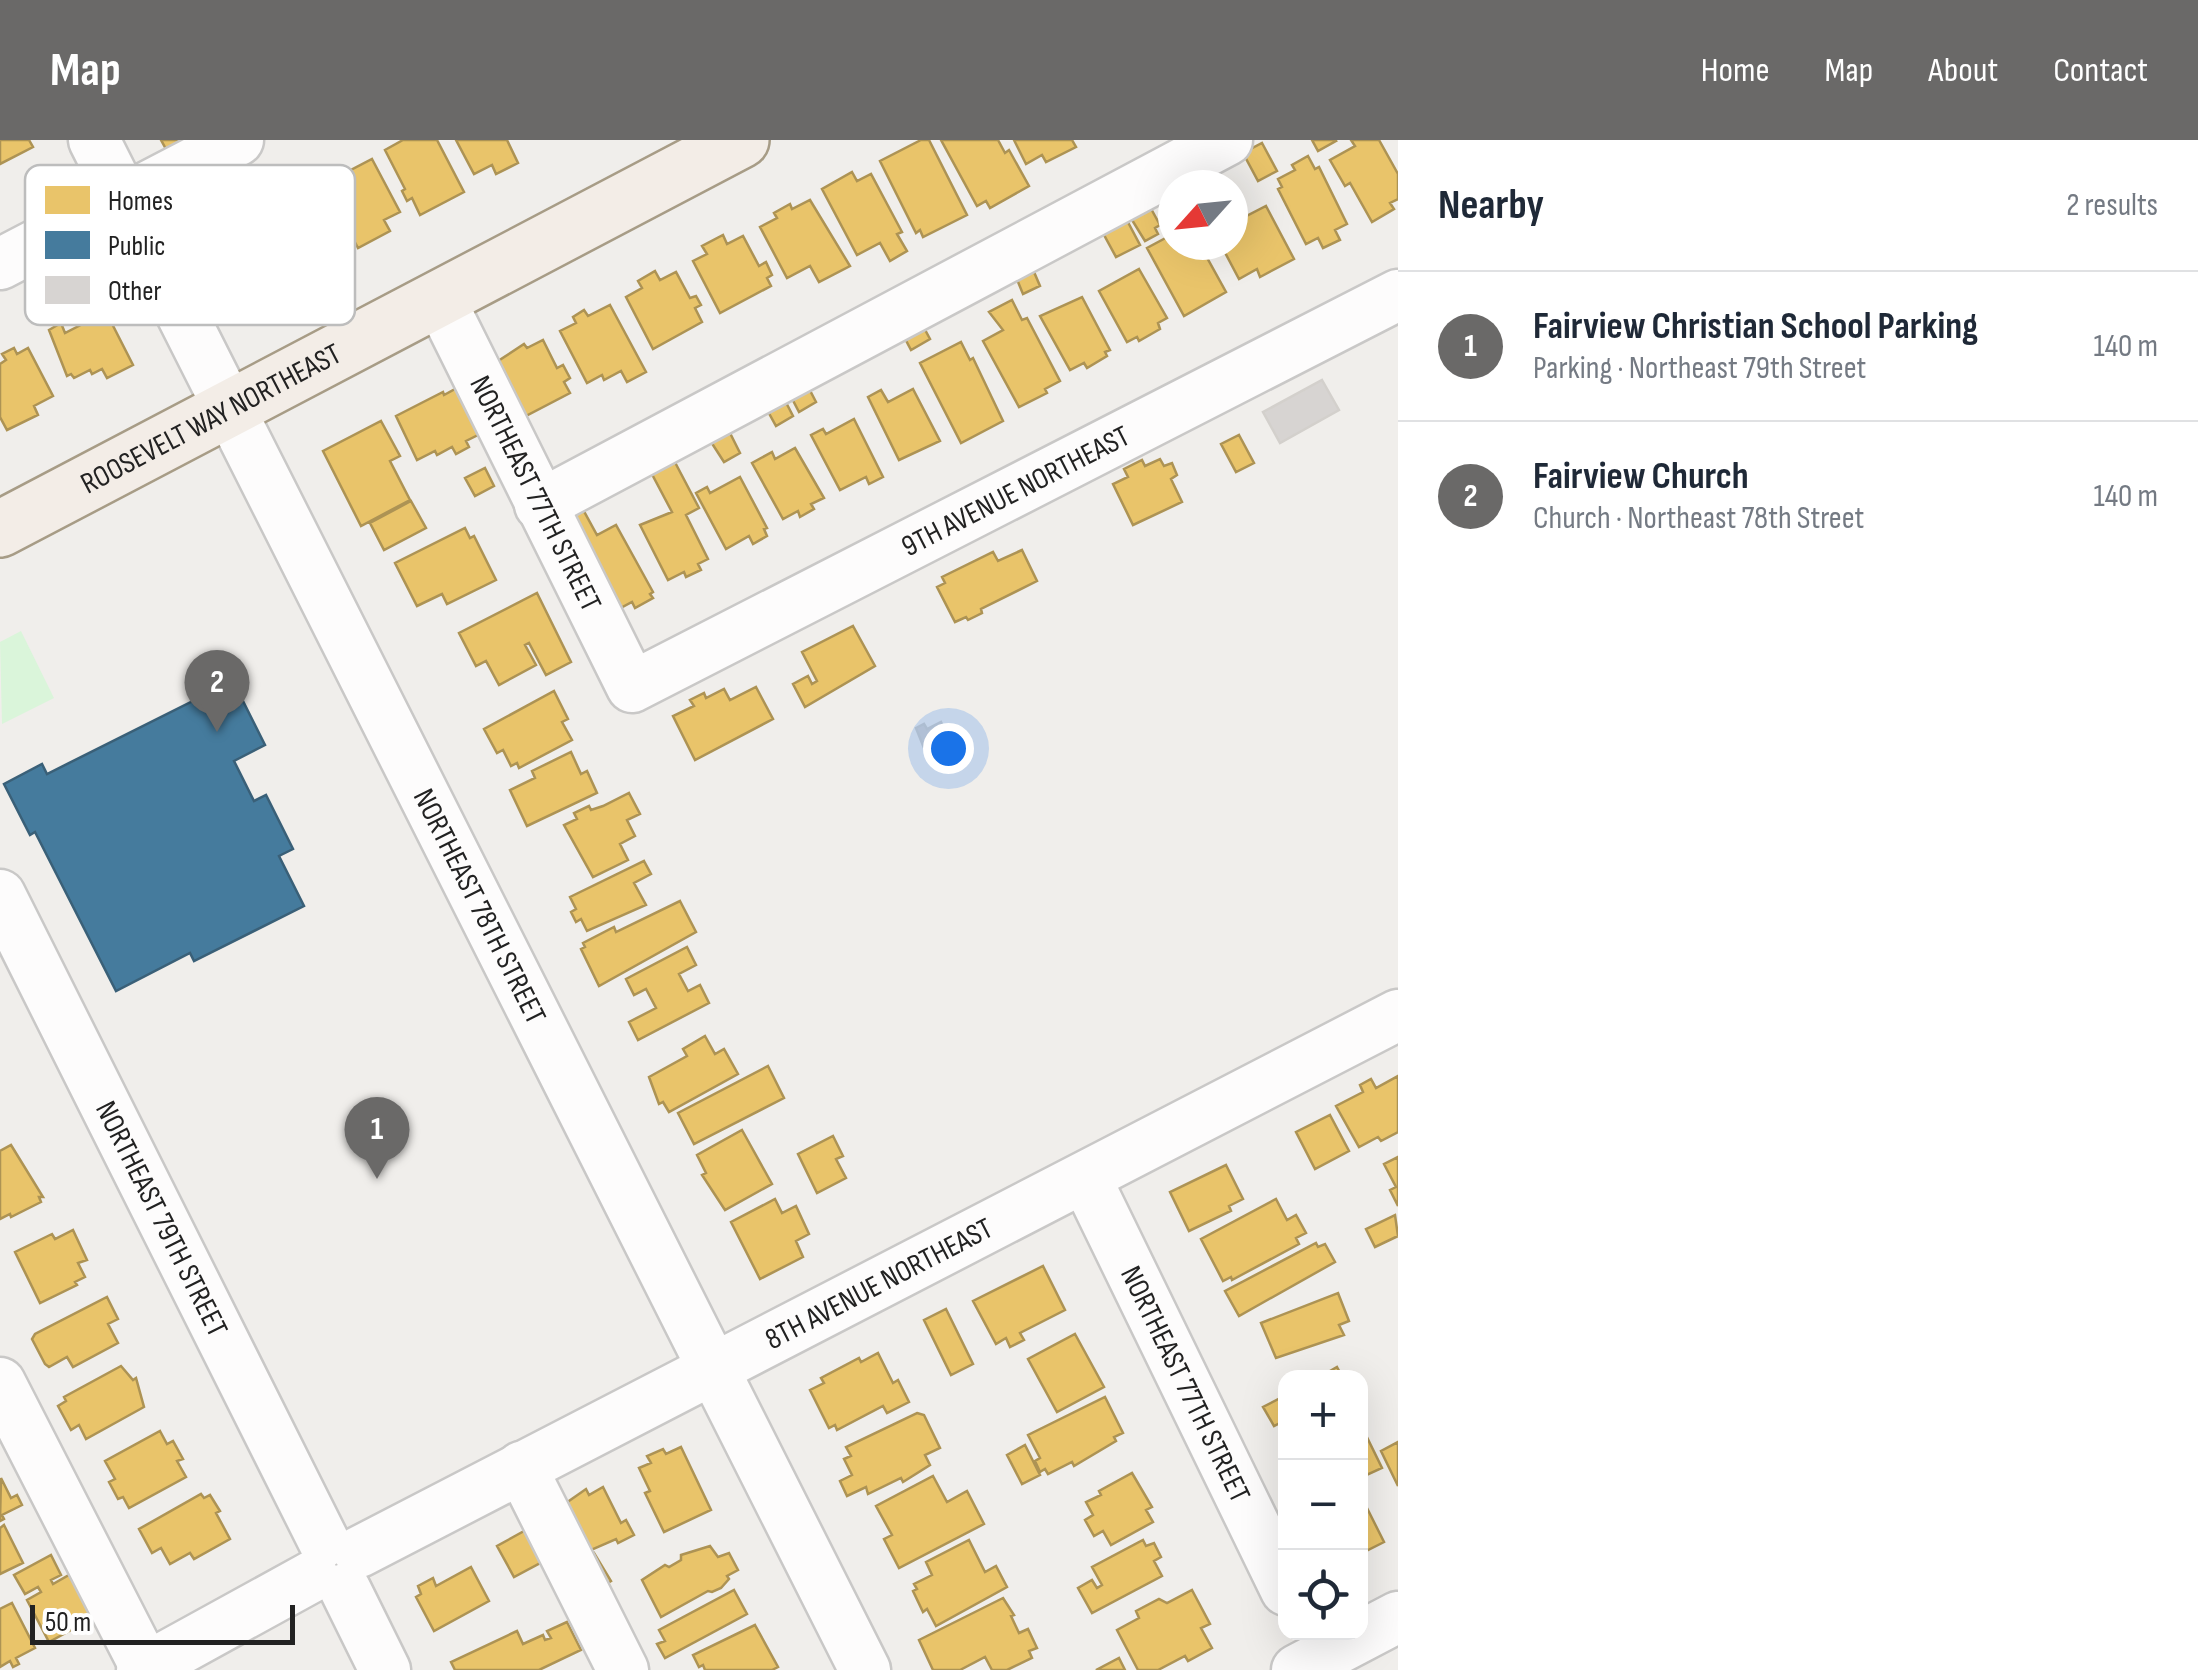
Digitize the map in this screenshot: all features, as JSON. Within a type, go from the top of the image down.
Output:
[{"type":"main road","name":"ROOSEVELT WAY NORTHEAST","points":[[0,530],[741,140]]},
{"type":"street","name":"NORTHEAST 78TH STREET","points":[[94,140],[106,165]]},
{"type":"street","points":[[190,165],[238,140]]},
{"type":"street","points":[[540,506],[1227,140]]},
{"type":"street","points":[[0,264],[25,251]]},
{"type":"street","name":"9TH AVENUE NORTHEAST","points":[[632,687],[1398,296]]},
{"type":"street","name":"NORTHEAST 77TH STREET","points":[[439,298],[632,687]]},
{"type":"street","name":"NORTHEAST 78TH STREET","points":[[185,325],[865,1670]]},
{"type":"street","name":"NORTHEAST 79TH STREET","points":[[0,895],[385,1670]]},
{"type":"street","name":"8TH AVENUE NORTHEAST","points":[[145,1669],[521,1467],[1398,1015]]},
{"type":"street","name":"NORTHEAST 77TH STREET","points":[[1086,1179],[1278,1574]]},
{"type":"street","points":[[0,1384],[145,1669]]},
{"type":"street","points":[[521,1467],[623,1670]]},
{"type":"street","points":[[1312,1658],[1398,1617]]},
{"type":"green space","points":[[21,631],[54,698],[2,724],[0,642]]},
{"type":"building: Homes","points":[[0,140],[29,140],[33,147],[0,164]]},
{"type":"building: Homes","points":[[161,140],[183,140],[166,149]]},
{"type":"building: Homes","points":[[403,140],[437,140],[464,192],[420,215],[412,198],[407,201],[385,150]]},
{"type":"building: Homes","points":[[456,140],[507,140],[518,163],[496,174],[492,165],[474,174]]},
{"type":"building: Homes","points":[[921,140],[929,140],[967,215],[923,237],[920,230],[916,233],[880,161]]},
{"type":"building: Homes","points":[[941,140],[998,140],[1005,153],[1009,150],[1029,186],[990,208],[986,201],[977,206]]},
{"type":"building: Homes","points":[[1014,140],[1072,140],[1076,147],[1046,162],[1042,155],[1026,164]]},
{"type":"building: Homes","points":[[1312,140],[1335,140],[1336,141],[1318,151]]},
{"type":"building: Homes","points":[[1351,140],[1379,140],[1398,174],[1398,199],[1390,203],[1394,209],[1372,222],[1350,183],[1345,186],[1330,160],[1355,146]]},
{"type":"building: Homes","points":[[1262,143],[1277,171],[1258,181],[1243,153]]},
{"type":"building: Homes","points":[[1308,156],[1315,169],[1319,167],[1347,224],[1335,230],[1340,240],[1323,248],[1318,238],[1306,244],[1278,189],[1282,187],[1278,179],[1295,170],[1292,165]]},
{"type":"building: Homes","points":[[372,159],[400,212],[384,220],[390,231],[358,248],[355,242],[355,168]]},
{"type":"building: Homes","points":[[852,172],[857,181],[871,174],[902,232],[897,234],[907,251],[890,261],[880,243],[857,255],[822,189]]},
{"type":"building: Homes","points":[[1144,196],[1158,221],[1158,234],[1145,241],[1124,207]]},
{"type":"building: Homes","points":[[810,200],[850,266],[819,282],[810,266],[787,278],[760,227],[777,218],[774,213],[790,204],[792,209]]},
{"type":"building: Homes","points":[[1266,206],[1294,259],[1260,277],[1257,269],[1239,279],[1229,260],[1248,260],[1248,215]]},
{"type":"building: Homes","points":[[1121,209],[1140,245],[1116,257],[1097,222]]},
{"type":"building: Homes","points":[[723,235],[727,244],[743,236],[759,266],[766,262],[772,275],[767,278],[771,286],[720,313],[693,261],[707,254],[702,246]]},
{"type":"building: Homes","points":[[1158,242],[1158,260],[1208,260],[1226,292],[1184,316],[1147,248]]},
{"type":"building: Homes","points":[[1028,258],[1040,286],[1023,294],[1011,265]]},
{"type":"building: Homes","points":[[1139,269],[1167,318],[1158,323],[1160,329],[1139,341],[1137,337],[1127,342],[1099,291]]},
{"type":"building: Homes","points":[[655,271],[660,280],[676,272],[690,298],[696,296],[701,305],[695,308],[702,322],[653,349],[626,297],[642,288],[638,281]]},
{"type":"building: Homes","points":[[1082,297],[1110,350],[1087,368],[1084,363],[1070,370],[1040,316]]},
{"type":"building: Homes","points":[[1012,300],[1022,320],[1027,318],[1060,381],[1045,389],[1047,393],[1019,407],[983,341],[1003,330],[989,312]]},
{"type":"building: Homes","points":[[610,305],[646,372],[627,382],[621,371],[587,383],[560,331],[576,323],[573,317],[584,310],[588,316]]},
{"type":"building: Homes","points":[[917,315],[930,339],[911,350],[898,325]]},
{"type":"building: Homes","points":[[62,325],[65,333],[81,325],[113,325],[133,365],[107,378],[102,369],[74,378],[71,374],[67,376],[49,330]]},
{"type":"building: Homes","points":[[543,340],[557,368],[563,365],[570,378],[564,382],[570,393],[520,419],[492,365],[524,344],[527,348]]},
{"type":"building: Homes","points":[[961,342],[970,360],[973,358],[1003,421],[961,443],[920,363]]},
{"type":"building: Homes","points":[[14,348],[17,354],[28,348],[53,396],[34,406],[38,415],[7,430],[0,417],[0,364],[6,360],[2,354]]},
{"type":"building: Homes","points":[[802,375],[816,402],[799,412],[785,385]]},
{"type":"building: Homes","points":[[778,387],[793,416],[776,426],[760,397]]},
{"type":"building: Homes","points":[[457,388],[482,433],[466,441],[469,447],[456,454],[452,447],[417,460],[396,416]]},
{"type":"building: Homes","points":[[913,389],[940,441],[899,460],[868,397],[881,390],[888,402]]},
{"type":"building: Homes","points":[[722,417],[740,453],[724,462],[702,428]]},
{"type":"building: Homes","points":[[854,419],[883,477],[869,484],[866,477],[840,490],[811,435],[823,429],[826,434]]},
{"type":"building: Homes","points":[[381,421],[400,456],[390,461],[410,500],[361,526],[323,451]]},
{"type":"building: Homes","points":[[1239,435],[1254,463],[1236,472],[1221,444]]},
{"type":"building: Homes","points":[[795,448],[824,498],[811,504],[814,509],[800,517],[798,511],[783,519],[752,463],[772,452],[775,459]]},
{"type":"building: Homes","points":[[668,449],[699,508],[686,515],[708,559],[698,564],[701,570],[686,577],[684,572],[668,580],[640,525],[672,512],[645,461]]},
{"type":"building: Homes","points":[[1160,459],[1164,466],[1172,463],[1177,475],[1171,479],[1182,502],[1133,525],[1113,484],[1128,477],[1124,469],[1142,460],[1145,466]]},
{"type":"building: Homes","points":[[485,468],[494,486],[475,496],[465,478]]},
{"type":"building: Homes","points":[[740,477],[767,528],[767,536],[753,544],[749,536],[726,549],[696,493],[707,487],[710,493]]},
{"type":"building: Homes","points":[[411,501],[426,528],[384,550],[370,523]]},
{"type":"building: Homes","points":[[580,504],[597,535],[616,525],[653,598],[635,608],[632,602],[613,612],[561,514]]},
{"type":"building: Homes","points":[[465,528],[470,538],[474,536],[496,580],[447,604],[442,594],[417,606],[395,563]]},
{"type":"building: Homes","points":[[1022,550],[1037,581],[981,609],[982,613],[968,620],[966,617],[955,622],[937,587],[945,583],[942,577],[993,552],[998,561]]},
{"type":"building: Homes","points":[[537,593],[571,662],[546,675],[529,643],[525,645],[536,665],[499,685],[486,661],[476,666],[459,633]]},
{"type":"building: Homes","points":[[853,626],[875,666],[805,707],[793,684],[808,676],[812,684],[817,681],[802,652]]},
{"type":"building: Homes","points":[[756,687],[773,719],[695,760],[673,716],[694,706],[690,700],[704,693],[706,698],[724,689],[730,700]]},
{"type":"building: Homes","points":[[554,691],[568,719],[562,722],[572,740],[519,768],[517,763],[511,766],[503,750],[497,753],[484,729]]},
{"type":"building: Homes","points":[[571,752],[581,774],[587,771],[597,793],[527,826],[510,790],[535,778],[532,771]]},
{"type":"building: Homes","points":[[629,793],[640,814],[627,820],[635,836],[620,844],[628,860],[593,877],[564,825],[577,819],[574,813],[589,806],[591,810],[603,806]]},
{"type":"building: Homes","points":[[644,861],[651,874],[634,883],[646,905],[587,931],[581,919],[576,922],[571,912],[576,909],[570,897]]},
{"type":"building: Homes","points":[[680,901],[696,932],[599,986],[581,949],[585,947],[583,943],[614,927],[616,932]]},
{"type":"building: Homes","points":[[687,947],[696,965],[679,974],[688,991],[700,985],[709,1003],[638,1040],[629,1022],[656,1008],[646,989],[634,995],[626,979]]},
{"type":"building: Homes","points":[[705,1036],[715,1054],[724,1049],[738,1074],[669,1112],[663,1102],[659,1104],[649,1077],[687,1056],[683,1049]]},
{"type":"building: Homes","points":[[768,1066],[784,1098],[694,1144],[678,1113]]},
{"type":"building: Homes","points":[[1398,1076],[1398,1132],[1359,1147],[1336,1106],[1363,1092],[1360,1085],[1371,1079],[1376,1088]]},
{"type":"building: Homes","points":[[1330,1115],[1349,1151],[1315,1169],[1296,1132]]},
{"type":"building: Homes","points":[[742,1130],[772,1184],[725,1210],[702,1175],[706,1173],[697,1155]]},
{"type":"building: Homes","points":[[833,1136],[843,1156],[836,1159],[846,1178],[817,1193],[798,1154]]},
{"type":"building: Homes","points":[[11,1145],[43,1197],[39,1197],[41,1202],[0,1219],[0,1151]]},
{"type":"building: Homes","points":[[1398,1157],[1398,1206],[1390,1190],[1396,1187],[1384,1164]]},
{"type":"building: Homes","points":[[1226,1165],[1243,1199],[1229,1206],[1231,1211],[1189,1231],[1170,1192]]},
{"type":"building: Homes","points":[[775,1199],[782,1213],[796,1206],[809,1234],[796,1241],[803,1257],[760,1279],[731,1222]]},
{"type":"building: Homes","points":[[1276,1199],[1287,1220],[1296,1215],[1306,1233],[1296,1238],[1299,1244],[1232,1280],[1231,1277],[1223,1281],[1201,1239]]},
{"type":"building: Homes","points":[[1395,1215],[1398,1236],[1375,1247],[1366,1229]]},
{"type":"building: Homes","points":[[73,1230],[87,1260],[78,1263],[85,1277],[40,1303],[15,1252],[52,1234],[55,1239]]},
{"type":"building: Homes","points":[[1316,1243],[1318,1247],[1325,1244],[1335,1262],[1239,1316],[1225,1291]]},
{"type":"building: Homes","points":[[1043,1266],[1065,1310],[1020,1333],[1024,1340],[1010,1347],[1006,1338],[996,1344],[973,1301]]},
{"type":"building: Homes","points":[[1338,1293],[1349,1321],[1339,1325],[1344,1335],[1276,1358],[1261,1323]]},
{"type":"building: Homes","points":[[107,1297],[118,1319],[108,1324],[118,1343],[73,1367],[67,1357],[49,1367],[45,1364],[32,1339],[35,1334]]},
{"type":"building: Homes","points":[[946,1309],[973,1364],[951,1375],[924,1320]]},
{"type":"building: Homes","points":[[1075,1334],[1104,1387],[1057,1412],[1028,1359]]},
{"type":"building: Homes","points":[[878,1353],[893,1383],[898,1380],[909,1402],[887,1413],[883,1406],[837,1430],[835,1425],[829,1428],[810,1390],[824,1383],[821,1378],[859,1358],[861,1362]]},
{"type":"building: Homes","points":[[121,1366],[133,1380],[136,1378],[144,1407],[86,1439],[79,1425],[71,1430],[58,1406],[66,1401],[64,1397]]},
{"type":"building: Homes","points":[[1105,1397],[1123,1433],[1074,1466],[1072,1462],[1048,1474],[1045,1469],[1040,1472],[1035,1461],[1040,1458],[1028,1435]]},
{"type":"building: Homes","points":[[1278,1399],[1278,1424],[1274,1426],[1263,1407]]},
{"type":"building: Homes","points":[[917,1413],[924,1415],[940,1448],[925,1455],[930,1465],[903,1482],[901,1478],[868,1494],[866,1487],[847,1496],[840,1481],[852,1475],[844,1459],[851,1456],[846,1447]]},
{"type":"building: Homes","points":[[160,1431],[167,1444],[173,1441],[183,1459],[177,1461],[186,1477],[129,1508],[123,1497],[118,1499],[109,1482],[115,1479],[105,1461]]},
{"type":"building: Homes","points":[[1368,1439],[1382,1468],[1368,1474]]},
{"type":"building: Homes","points":[[1398,1442],[1398,1486],[1381,1451]]},
{"type":"building: Homes","points":[[1025,1445],[1040,1475],[1022,1484],[1007,1455]]},
{"type":"building: Homes","points":[[681,1447],[711,1510],[664,1532],[645,1493],[650,1491],[639,1468],[651,1463],[647,1456]]},
{"type":"building: Homes","points":[[1132,1473],[1152,1507],[1146,1510],[1153,1522],[1111,1545],[1103,1531],[1094,1536],[1085,1520],[1093,1515],[1086,1502]]},
{"type":"building: Homes","points":[[933,1476],[947,1502],[967,1491],[984,1524],[899,1568],[884,1539],[892,1535],[876,1506]]},
{"type":"building: Homes","points":[[1,1478],[11,1498],[17,1495],[22,1505],[2,1515],[4,1519],[0,1521]]},
{"type":"building: Homes","points":[[603,1487],[621,1523],[626,1520],[634,1535],[582,1554],[559,1508],[586,1489],[589,1495]]},
{"type":"building: Homes","points":[[201,1494],[204,1498],[210,1495],[230,1539],[194,1559],[190,1553],[170,1564],[161,1548],[152,1553],[139,1529]]},
{"type":"building: Homes","points":[[1368,1510],[1384,1542],[1368,1550]]},
{"type":"building: Homes","points":[[4,1525],[23,1563],[0,1574],[0,1528]]},
{"type":"building: Homes","points":[[535,1525],[557,1554],[514,1577],[497,1546]]},
{"type":"building: Homes","points":[[969,1540],[985,1572],[996,1566],[1007,1587],[936,1626],[927,1609],[923,1612],[913,1591],[917,1589],[914,1584],[932,1575],[926,1562]]},
{"type":"building: Homes","points":[[1143,1540],[1146,1546],[1154,1543],[1161,1557],[1154,1561],[1162,1576],[1092,1613],[1078,1588],[1092,1580],[1097,1588],[1102,1585],[1092,1567]]},
{"type":"building: Homes","points":[[710,1546],[718,1557],[729,1553],[738,1570],[727,1576],[729,1579],[721,1588],[661,1617],[642,1580],[681,1560],[681,1555]]},
{"type":"building: Homes","points":[[594,1553],[611,1581],[596,1590],[583,1560]]},
{"type":"building: Homes","points":[[51,1555],[61,1575],[51,1580],[53,1584],[69,1575],[74,1583],[87,1576],[90,1613],[82,1617],[84,1623],[49,1642],[27,1600],[41,1592],[38,1587],[25,1594],[14,1575]]},
{"type":"building: Homes","points":[[471,1567],[489,1601],[434,1631],[416,1597],[421,1594],[418,1586],[433,1578],[436,1586]]},
{"type":"building: Homes","points":[[734,1590],[747,1614],[665,1658],[657,1644],[665,1641],[659,1630]]},
{"type":"building: Homes","points":[[1192,1590],[1210,1624],[1201,1628],[1212,1648],[1158,1670],[1138,1670],[1117,1630],[1139,1618],[1136,1611],[1159,1599],[1167,1603]]},
{"type":"building: Homes","points":[[1003,1598],[1019,1633],[1028,1629],[1037,1648],[1029,1651],[1032,1658],[1007,1670],[992,1670],[985,1657],[960,1670],[933,1670],[919,1640]]},
{"type":"building: Homes","points":[[12,1603],[35,1648],[16,1658],[19,1664],[13,1667],[10,1661],[0,1667],[0,1609]]},
{"type":"building: Homes","points":[[567,1622],[581,1650],[539,1670],[455,1670],[451,1662],[517,1631],[523,1644],[543,1635],[545,1640],[551,1638],[547,1631]]},
{"type":"building: Homes","points":[[755,1625],[778,1667],[699,1667],[693,1655]]},
{"type":"building: Homes","points":[[1119,1658],[1125,1670],[1096,1670]]},
{"type":"building: Public","points":[[233,681],[265,745],[234,761],[254,801],[266,795],[293,849],[279,856],[304,906],[194,961],[190,953],[116,991],[35,832],[30,835],[4,784],[42,764],[47,774]]},
{"type":"building: Other","points":[[1322,380],[1339,410],[1280,443],[1263,412]]},
{"type":"building: Other","points":[[941,722],[948,736],[924,748],[916,728],[924,724],[927,729]]},
{"type":"place","name":"Fairview Church","points":[[217,732]]},
{"type":"place","name":"Fairview Christian School Parking","points":[[377,1179]]}]
